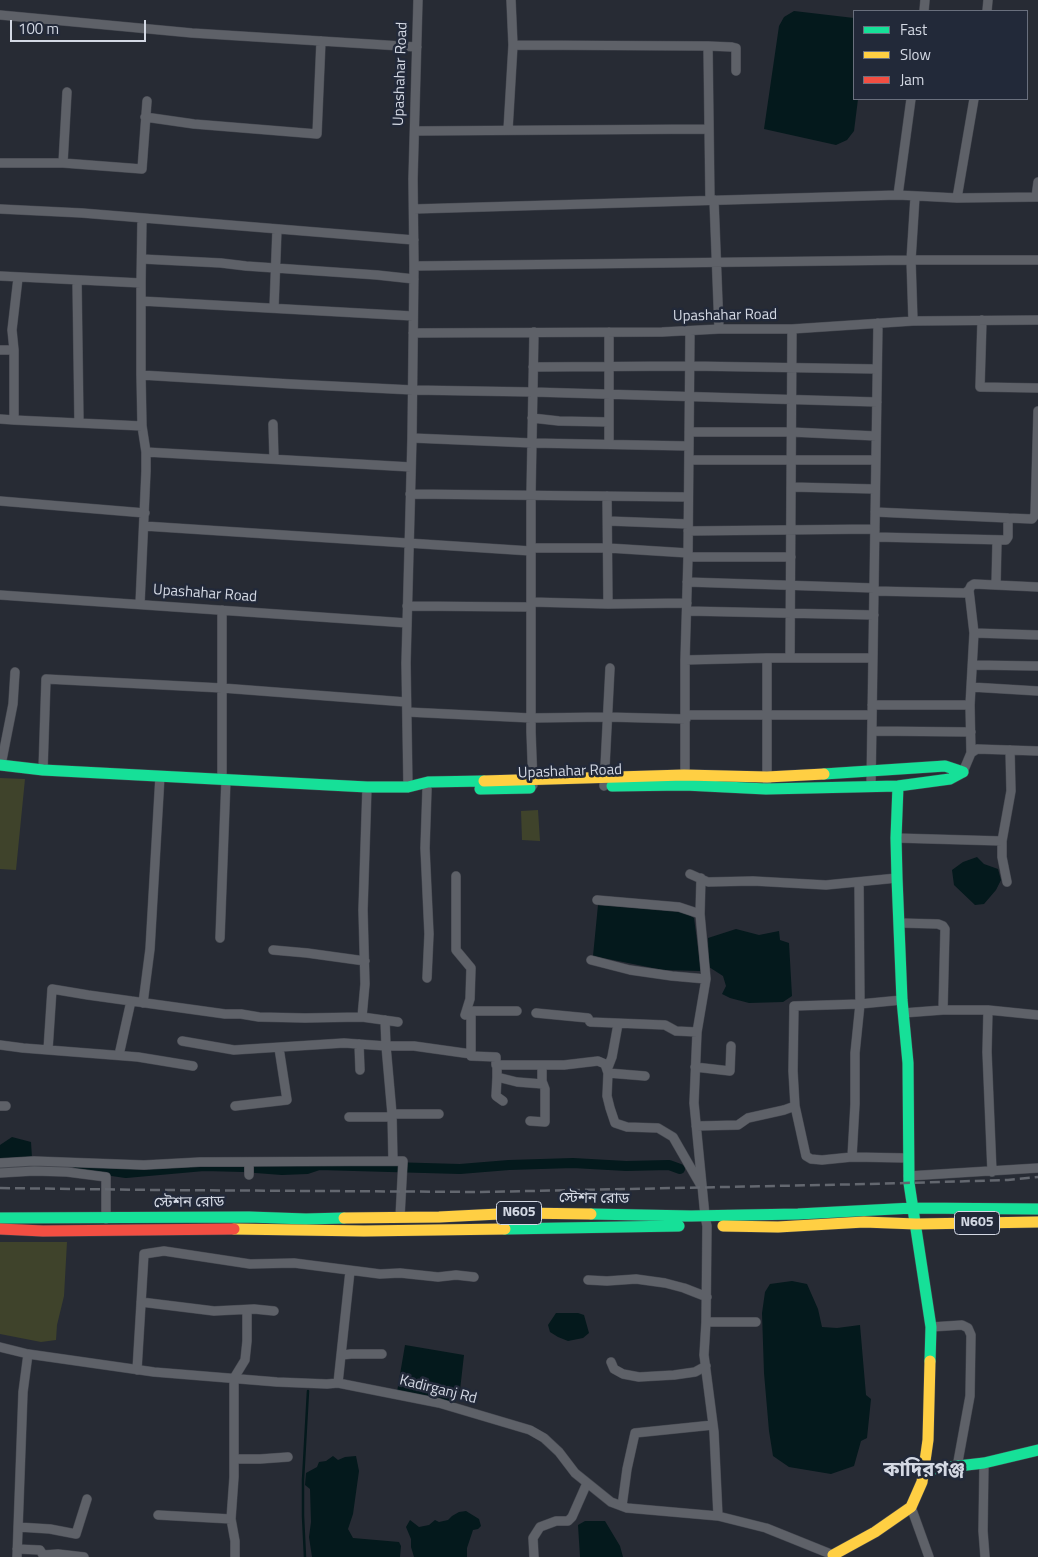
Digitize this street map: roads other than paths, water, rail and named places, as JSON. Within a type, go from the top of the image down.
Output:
[{"type":"main road","points":[[1,765],[43,770],[367,787],[408,786],[428,782],[533,784]]},
{"type":"main road","points":[[766,783],[872,770],[945,766],[962,772]]},
{"type":"main road","name":"Upashahar Road","points":[[408,786],[427,790],[533,784],[685,780],[898,786],[950,779],[962,772]]},
{"type":"main road","points":[[834,1556],[875,1532],[911,1507],[922,1482],[928,1440],[930,1327],[908,1176],[908,1063],[902,1000],[897,878],[898,786]]},
{"type":"main road","name":"স্টেশন রোড","points":[[0,1229],[43,1231],[201,1229],[401,1230],[706,1221],[913,1208],[1038,1208]]},
{"type":"main road","name":"স্টেশন রোড","points":[[0,1218],[439,1217],[519,1213],[706,1221],[778,1227],[864,1222],[916,1224],[1038,1222]]},
{"type":"main road","points":[[282,1218],[282,1230]]},
{"type":"main road","points":[[924,1470],[984,1463],[1038,1450]]},
{"type":"street","name":"Upashahar Road","points":[[408,786],[406,712],[407,606],[413,390],[418,0]]},
{"type":"street","points":[[508,130],[513,45],[511,0]]},
{"type":"street","points":[[0,15],[192,33],[417,47]]},
{"type":"street","points":[[146,117],[194,124],[317,134],[321,41]]},
{"type":"street","points":[[513,45],[732,47],[736,48],[736,71]]},
{"type":"street","points":[[708,46],[709,129],[719,329]]},
{"type":"street","points":[[63,162],[67,92]]},
{"type":"street","points":[[898,195],[911,100]]},
{"type":"street","points":[[957,198],[974,100]]},
{"type":"street","points":[[0,163],[63,162],[142,169],[146,102]]},
{"type":"street","points":[[415,131],[709,129]]},
{"type":"street","points":[[414,209],[898,195],[957,198],[1037,197],[1038,182]]},
{"type":"street","points":[[913,321],[910,260],[914,197]]},
{"type":"street","points":[[0,209],[142,218],[414,240]]},
{"type":"street","points":[[140,604],[146,452],[142,426],[141,375],[142,218]]},
{"type":"street","points":[[274,308],[277,229]]},
{"type":"street","points":[[142,259],[220,263],[414,279]]},
{"type":"street","points":[[414,266],[1038,260]]},
{"type":"street","points":[[0,276],[141,283]]},
{"type":"street","points":[[14,420],[14,350],[12,330],[18,278]]},
{"type":"street","points":[[77,280],[79,423]]},
{"type":"street","points":[[141,301],[413,316]]},
{"type":"street","points":[[982,320],[980,387],[1038,388]]},
{"type":"street","name":"Upashahar Road","points":[[413,332],[792,330],[913,321],[1038,320]]},
{"type":"street","points":[[872,786],[878,323]]},
{"type":"street","points":[[790,658],[792,330]]},
{"type":"street","points":[[685,780],[690,331]]},
{"type":"street","points":[[533,784],[531,718],[531,494],[534,332]]},
{"type":"street","points":[[609,332],[609,444]]},
{"type":"street","points":[[0,350],[14,350]]},
{"type":"street","points":[[533,367],[690,366],[877,369]]},
{"type":"street","points":[[141,375],[413,390],[876,402]]},
{"type":"street","points":[[875,512],[1032,519],[1035,515],[1038,411]]},
{"type":"street","points":[[532,418],[559,421],[610,422]]},
{"type":"street","points":[[0,420],[142,426]]},
{"type":"street","points":[[273,424],[274,459]]},
{"type":"street","points":[[689,432],[791,432],[876,436]]},
{"type":"street","points":[[412,438],[532,443],[689,446]]},
{"type":"street","points":[[146,452],[411,467]]},
{"type":"street","points":[[689,460],[876,460]]},
{"type":"street","points":[[791,486],[875,489]]},
{"type":"street","points":[[410,494],[688,497]]},
{"type":"street","points":[[607,496],[608,604]]},
{"type":"street","points":[[0,501],[145,513]]},
{"type":"street","points":[[608,521],[688,527],[875,533],[997,541],[1006,540],[1008,537],[1008,518]]},
{"type":"street","points":[[144,526],[409,544],[531,549],[608,548],[688,555],[790,557]]},
{"type":"street","points":[[996,585],[997,541]]},
{"type":"street","points":[[687,582],[965,593],[974,584],[1038,587]]},
{"type":"street","points":[[962,772],[971,753],[970,705],[974,633],[969,590]]},
{"type":"street","name":"Upashahar Road","points":[[0,595],[407,623]]},
{"type":"street","points":[[407,606],[608,604],[874,615]]},
{"type":"street","points":[[220,938],[224,779],[222,610]]},
{"type":"street","points":[[974,633],[1038,635]]},
{"type":"street","points":[[766,783],[767,658]]},
{"type":"street","points":[[685,660],[873,658]]},
{"type":"street","points":[[973,665],[1038,666]]},
{"type":"street","points":[[605,782],[610,668]]},
{"type":"street","points":[[1,765],[13,704],[15,672]]},
{"type":"street","points":[[43,770],[46,679],[222,688],[406,702]]},
{"type":"street","points":[[971,687],[1038,691]]},
{"type":"street","points":[[872,705],[970,705]]},
{"type":"street","points":[[406,712],[531,718],[872,715]]},
{"type":"street","points":[[872,731],[971,732]]},
{"type":"street","points":[[971,753],[977,749],[1038,751]]},
{"type":"street","points":[[1007,882],[1002,857],[1002,841],[1011,791],[1010,750]]},
{"type":"street","points":[[143,1003],[150,948],[160,776]]},
{"type":"street","points":[[362,1017],[365,984],[363,910],[367,787]]},
{"type":"street","points":[[427,790],[425,848],[429,934],[427,978]]},
{"type":"street","points":[[896,838],[1002,841]]},
{"type":"street","points":[[690,874],[708,882],[753,881],[826,885],[897,878]]},
{"type":"street","points":[[456,876],[456,950],[471,968],[470,1000],[465,1015],[472,1014],[473,1011],[517,1011]]},
{"type":"street","points":[[701,878],[700,914],[706,979],[697,1032],[694,1103],[706,1221],[706,1322],[704,1345],[713,1425],[718,1516]]},
{"type":"street","points":[[852,1157],[860,1004],[859,882]]},
{"type":"street","points":[[597,900],[679,908],[700,914]]},
{"type":"street","points":[[900,923],[938,924],[945,929],[943,1010]]},
{"type":"street","points":[[273,950],[365,961]]},
{"type":"street","points":[[591,960],[630,970],[706,979]]},
{"type":"street","points":[[48,1050],[52,989],[225,1014],[259,1017],[362,1017],[398,1022]]},
{"type":"street","points":[[902,1000],[860,1004],[795,1005],[792,1071],[795,1106],[806,1156],[811,1159],[822,1160],[852,1157],[908,1158]]},
{"type":"street","points":[[119,1055],[131,1001]]},
{"type":"street","points":[[903,1013],[943,1010],[988,1010],[1038,1015]]},
{"type":"street","points":[[988,1010],[987,1052],[992,1172]]},
{"type":"street","points":[[536,1013],[588,1018],[590,1022],[665,1025],[676,1031],[697,1032]]},
{"type":"street","points":[[471,1054],[472,1014]]},
{"type":"street","points":[[385,1020],[392,1114],[393,1161]]},
{"type":"street","points":[[618,1024],[608,1071],[607,1096],[615,1123],[626,1127],[658,1128],[673,1136],[703,1188]]},
{"type":"street","points":[[182,1041],[234,1050],[344,1043],[414,1046],[471,1054],[471,1056],[496,1057],[496,1065],[498,1065],[496,1096],[503,1101]]},
{"type":"street","points":[[359,1044],[360,1070]]},
{"type":"street","points":[[0,1045],[138,1057],[193,1066]]},
{"type":"street","points":[[695,1067],[730,1071],[731,1046]]},
{"type":"street","points":[[235,1106],[287,1100],[279,1048]]},
{"type":"street","points":[[498,1065],[564,1065],[598,1061],[605,1064],[608,1071]]},
{"type":"street","points":[[530,1121],[545,1122],[545,1089],[542,1064]]},
{"type":"street","points":[[608,1071],[645,1076]]},
{"type":"street","points":[[497,1077],[518,1082],[543,1084]]},
{"type":"street","points":[[696,1126],[738,1125],[748,1118],[795,1106]]},
{"type":"street","points":[[349,1117],[388,1117],[392,1114],[439,1114]]},
{"type":"street","points":[[0,1163],[34,1161],[144,1166],[200,1162],[402,1161],[400,1217]]},
{"type":"street","points":[[34,1161],[34,1171]]},
{"type":"street","points":[[67,1172],[68,1162]]},
{"type":"street","points":[[249,1162],[249,1175]]},
{"type":"street","points":[[908,1176],[1038,1168]]},
{"type":"street","points":[[0,1173],[34,1171],[106,1176],[106,1219]]},
{"type":"street","points":[[137,1370],[144,1254],[164,1251],[250,1264],[294,1263],[380,1274],[474,1276]]},
{"type":"street","points":[[338,1383],[350,1271]]},
{"type":"street","points":[[588,1280],[607,1281],[636,1278],[684,1288],[706,1297]]},
{"type":"street","points":[[141,1302],[214,1311],[274,1310]]},
{"type":"street","points":[[235,1557],[235,1541],[231,1519],[234,1458],[234,1378],[245,1360],[247,1310]]},
{"type":"street","points":[[706,1322],[756,1322]]},
{"type":"street","points":[[930,1327],[962,1325],[968,1328],[971,1335],[970,1396],[956,1467]]},
{"type":"street","name":"Kadirganj Rd","points":[[0,1347],[28,1354],[137,1370],[297,1383],[338,1383],[439,1403],[530,1430],[544,1438],[559,1452],[575,1473],[611,1502],[622,1506],[662,1512],[718,1516],[766,1528],[834,1556]]},
{"type":"street","points":[[28,1354],[23,1392],[17,1553],[40,1550],[43,1555],[58,1554],[84,1557]]},
{"type":"street","points":[[342,1355],[382,1354]]},
{"type":"street","points":[[611,1362],[614,1370],[622,1374],[639,1377],[674,1376],[695,1372],[706,1366]]},
{"type":"street","points":[[622,1506],[627,1469],[635,1433],[713,1425]]},
{"type":"street","points":[[234,1458],[288,1457]]},
{"type":"street","points":[[984,1463],[983,1531],[985,1557]]},
{"type":"street","points":[[534,1557],[533,1538],[540,1527],[556,1521],[568,1521],[572,1517],[587,1482]]},
{"type":"street","points":[[18,1527],[50,1529],[76,1534],[87,1500]]},
{"type":"street","points":[[911,1507],[929,1557]]},
{"type":"street","points":[[158,1515],[231,1519]]},
{"type":"waterway","points":[[78,1166],[126,1173],[204,1166],[282,1170],[307,1169],[319,1165],[460,1169],[573,1163],[626,1166],[669,1165],[680,1169]]},
{"type":"waterway","points":[[0,1168],[49,1165]]},
{"type":"waterway","points":[[305,1557],[303,1480],[308,1391]]},
{"type":"railway","points":[[0,1188],[481,1192],[870,1184],[1008,1180],[1038,1177]]},
{"type":"district","name":"কাদিরগঞ্জ","points":[[924,1471]]}]
